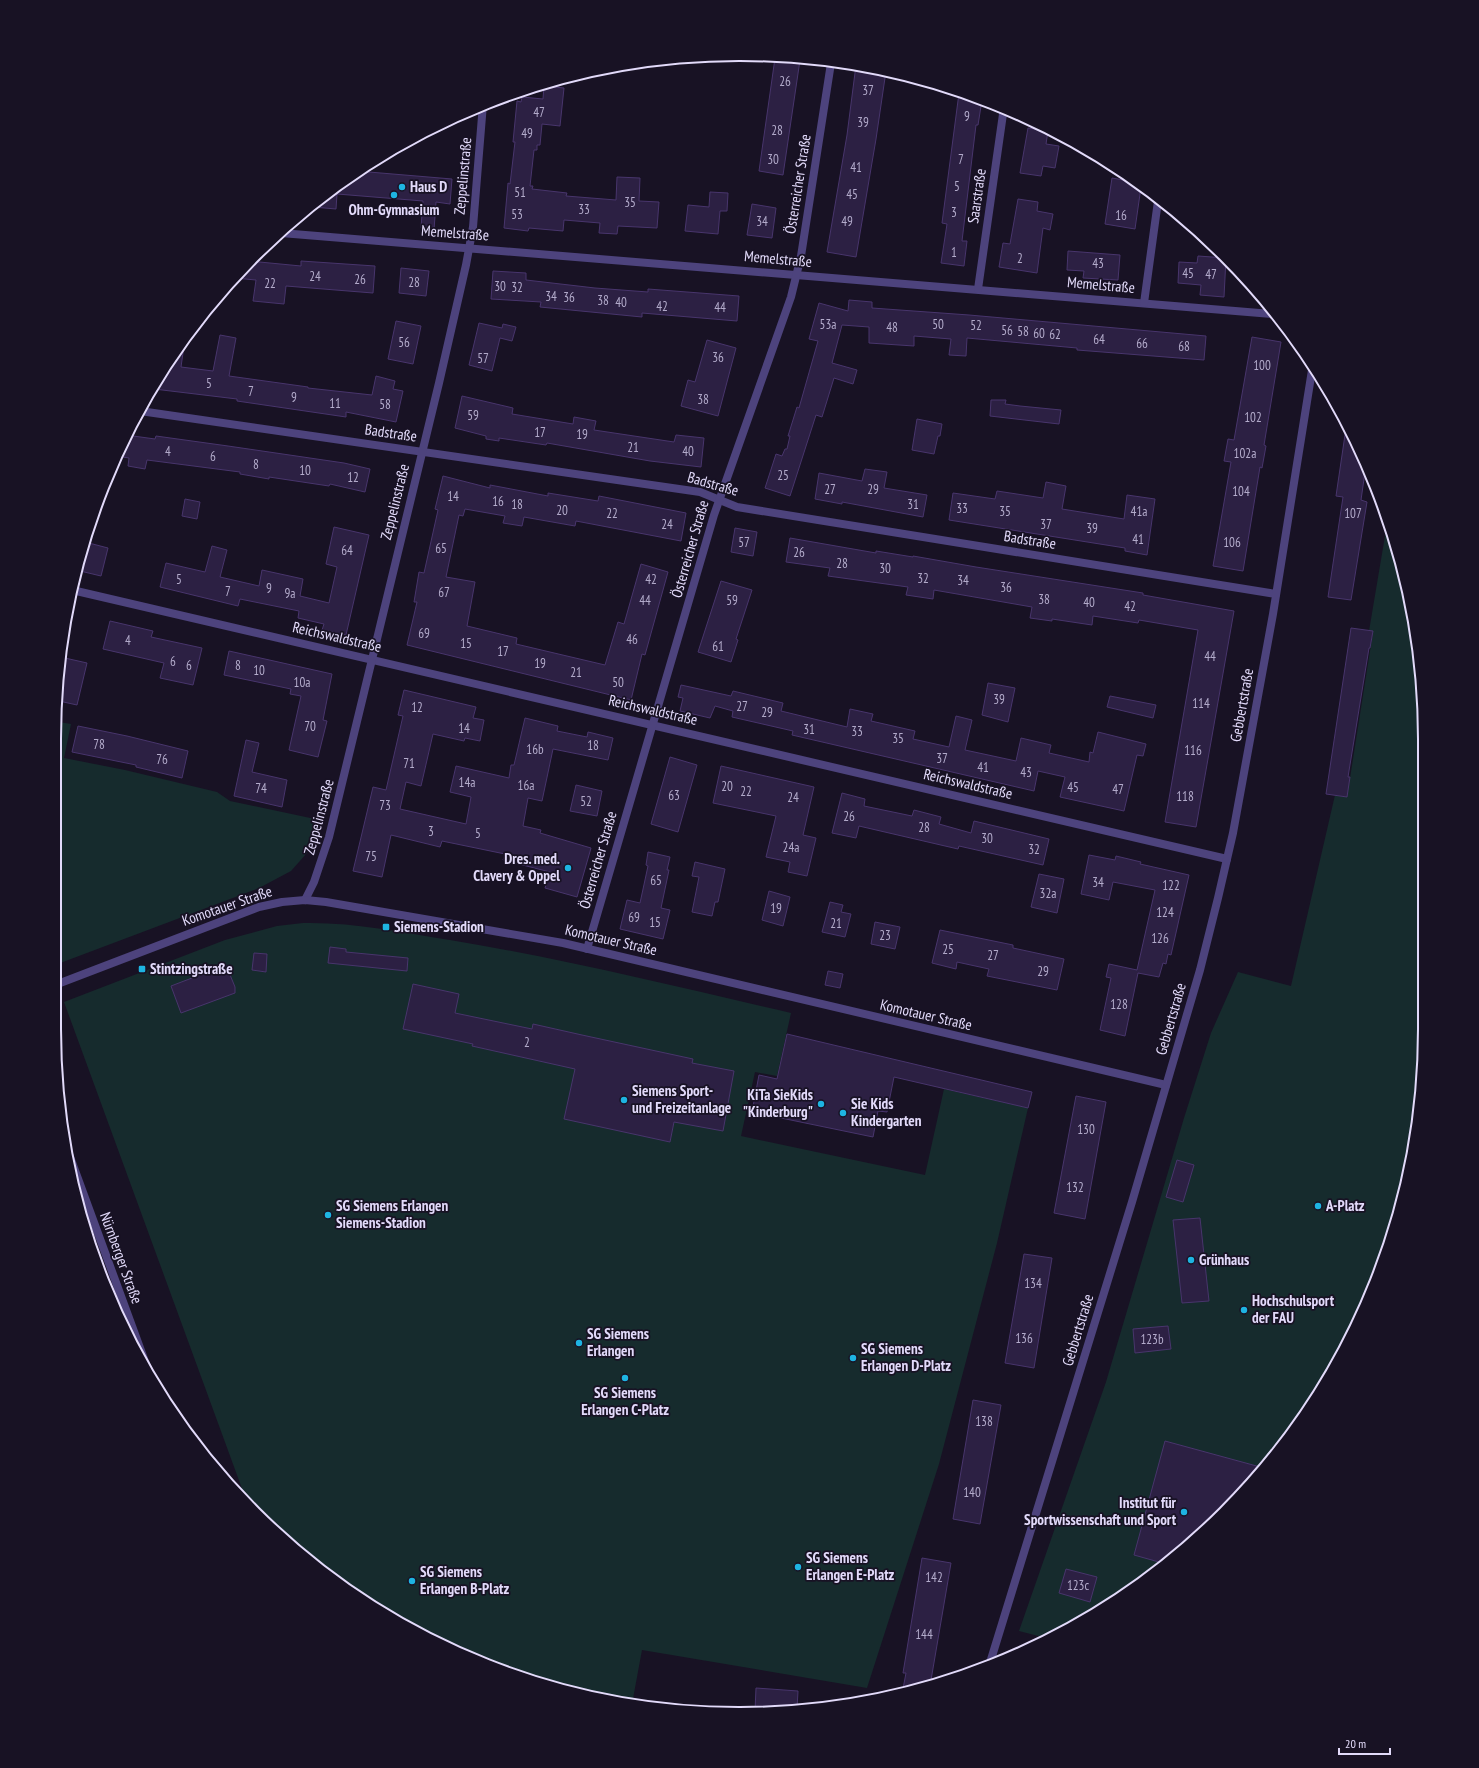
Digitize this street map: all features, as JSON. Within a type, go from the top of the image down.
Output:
[{"type":"street","name":"Österreicher Straße","points":[[587,949],[719,500],[791,297],[802,248],[830,67]]},
{"type":"street","name":"Zeppelinstraße","points":[[305,900],[314,882],[329,838],[439,383],[473,227],[482,112]]},
{"type":"street","name":"Saarstraße","points":[[978,289],[1003,115]]},
{"type":"street","points":[[1144,303],[1157,205]]},
{"type":"street","name":"Memelstraße","points":[[287,234],[1268,314]]},
{"type":"street","name":"Gebbertstraße","points":[[991,1658],[1132,1202],[1200,970],[1227,858],[1276,594],[1311,373]]},
{"type":"street","name":"Badstraße","points":[[146,412],[700,492],[738,507],[1276,594]]},
{"type":"street","name":"Reichswaldstraße","points":[[78,591],[1227,858]]},
{"type":"street","name":"Komotauer Straße","points":[[61,983],[259,907],[282,902],[305,900],[354,906],[563,943],[1166,1085]]},
{"type":"street","name":"Nürnberger Straße","points":[[78,1180],[137,1341]]},
{"type":"green space","name":"Hochschulsport der FAU","points":[[1386,533],[1395,564],[1405,607],[1417,695],[1418,1028],[1417,1073],[1405,1161],[1395,1204],[1382,1247],[1348,1329],[1327,1368],[1304,1405],[1278,1442],[1250,1476],[1187,1539],[1153,1567],[1116,1593],[1079,1616],[1041,1637],[1019,1631],[1106,1382],[1184,1118],[1211,1033],[1238,972],[1291,986],[1335,795],[1347,797],[1373,632],[1369,631]]},
{"type":"green space","points":[[61,722],[71,724],[64,758],[125,770],[217,792],[230,801],[315,819],[307,853],[291,871],[259,888],[61,963]]},
{"type":"green space","name":"SG Siemens Erlangen","points":[[303,923],[340,924],[413,934],[536,956],[791,1013],[777,1076],[755,1072],[741,1136],[925,1175],[944,1089],[1028,1108],[997,1243],[939,1464],[867,1688],[642,1650],[633,1698],[564,1684],[521,1671],[439,1637],[400,1616],[363,1593],[326,1567],[292,1539],[242,1490],[64,1002],[225,940],[277,926]]},
{"type":"building","points":[[774,62],[799,64],[783,175],[759,171]]},
{"type":"building","points":[[855,71],[885,77],[856,257],[827,252],[847,135]]},
{"type":"building","points":[[554,87],[564,88],[560,126],[542,124],[540,145],[537,145],[537,150],[534,150],[530,186],[533,186],[532,189],[567,193],[566,196],[616,200],[617,177],[640,178],[639,201],[659,202],[657,228],[618,226],[617,234],[599,233],[600,223],[564,220],[563,231],[529,228],[528,231],[504,228],[508,183],[510,184],[515,142],[513,142],[517,101],[521,102],[522,97],[543,99],[544,90]]},
{"type":"building","points":[[958,97],[981,106],[978,125],[976,125],[962,241],[967,241],[964,266],[941,263],[947,224],[942,223]]},
{"type":"building","points":[[1028,128],[1036,129],[1047,135],[1046,144],[1059,146],[1055,168],[1043,166],[1041,176],[1020,173]]},
{"type":"building","name":"Haus D","points":[[368,172],[452,179],[450,204],[436,202],[434,230],[421,228],[423,201],[337,194],[336,209],[318,207],[326,201]]},
{"type":"building","points":[[1112,178],[1123,180],[1140,192],[1135,229],[1105,224]]},
{"type":"building","points":[[710,192],[728,193],[727,211],[720,211],[718,234],[685,231],[688,205],[709,207]]},
{"type":"building","points":[[1018,199],[1038,202],[1037,211],[1053,214],[1050,230],[1043,228],[1037,273],[999,267],[1003,243],[1010,244]]},
{"type":"building","points":[[752,204],[776,208],[772,238],[747,235]]},
{"type":"building","points":[[1068,251],[1120,255],[1118,280],[1083,278],[1084,271],[1067,270]]},
{"type":"building","points":[[1198,256],[1216,257],[1226,267],[1224,297],[1200,295],[1201,285],[1178,283],[1179,262],[1197,263]]},
{"type":"building","points":[[301,261],[375,266],[373,293],[286,286],[284,304],[253,301],[256,280],[242,279],[258,262],[301,266]]},
{"type":"building","points":[[401,268],[429,271],[426,296],[399,293]]},
{"type":"building","points":[[493,271],[526,273],[526,280],[595,288],[648,292],[648,289],[739,296],[737,321],[642,313],[642,317],[540,307],[541,302],[491,299]]},
{"type":"building","points":[[849,300],[872,302],[872,308],[1206,336],[1204,360],[1077,350],[1077,348],[967,338],[966,356],[949,355],[951,339],[914,336],[914,346],[869,343],[869,327],[842,325],[832,363],[857,370],[853,384],[834,378],[822,417],[816,415],[790,496],[765,488],[776,454],[782,456],[785,449],[787,449],[790,436],[788,436],[797,407],[799,408],[818,341],[809,339],[819,303],[848,311]]},
{"type":"building","points":[[396,321],[421,326],[413,364],[388,359]]},
{"type":"building","points":[[479,323],[502,328],[503,324],[516,327],[512,341],[500,338],[492,371],[469,365]]},
{"type":"building","points":[[220,335],[236,338],[229,376],[308,388],[372,395],[376,376],[395,381],[393,389],[403,391],[396,422],[346,412],[346,417],[237,401],[237,399],[159,390],[183,351],[181,367],[213,371]]},
{"type":"building","points":[[1252,337],[1281,342],[1264,445],[1266,446],[1262,468],[1260,467],[1243,571],[1213,566],[1231,462],[1224,461],[1228,439],[1234,440]]},
{"type":"building","points":[[707,340],[736,348],[718,416],[681,406],[688,380],[695,382]]},
{"type":"building","points":[[462,396],[513,408],[512,414],[573,424],[574,417],[596,421],[594,430],[674,442],[676,435],[704,438],[701,467],[650,461],[547,443],[546,445],[499,438],[499,441],[486,439],[486,436],[455,428]]},
{"type":"building","points":[[991,400],[1006,400],[1005,404],[1061,410],[1059,424],[990,416]]},
{"type":"building","points":[[917,419],[942,424],[934,454],[912,450]]},
{"type":"building","points":[[1345,434],[1364,476],[1361,500],[1367,502],[1351,600],[1328,597],[1343,497],[1336,496]]},
{"type":"building","points":[[133,436],[155,439],[156,436],[344,463],[370,469],[365,492],[330,484],[329,486],[269,477],[269,479],[240,474],[240,472],[147,460],[145,469],[128,466],[129,458],[123,457]]},
{"type":"building","points":[[865,469],[887,472],[884,488],[927,495],[923,517],[842,502],[842,504],[815,499],[819,473],[862,481]]},
{"type":"building","points":[[443,476],[490,488],[490,485],[548,496],[548,493],[598,501],[599,496],[686,513],[681,541],[576,521],[575,526],[524,517],[522,526],[503,523],[505,516],[465,509],[463,516],[459,515],[446,577],[475,582],[467,626],[517,638],[516,644],[605,665],[618,622],[624,624],[641,564],[668,572],[645,655],[642,654],[631,700],[407,645],[417,602],[414,602],[419,572],[424,573],[438,510],[435,509]]},
{"type":"building","points":[[1046,482],[1066,486],[1062,509],[1124,519],[1127,495],[1155,499],[1147,555],[1125,551],[1125,548],[949,520],[953,493],[995,499],[997,491],[1043,498]]},
{"type":"building","points":[[185,499],[200,502],[197,519],[182,516]]},
{"type":"building","points":[[334,527],[369,535],[346,635],[322,630],[324,624],[298,618],[299,611],[240,599],[238,606],[160,587],[166,563],[205,572],[212,546],[227,550],[220,577],[259,586],[262,570],[303,579],[300,596],[329,603],[337,567],[326,564]]},
{"type":"building","points":[[735,528],[757,532],[753,556],[731,552]]},
{"type":"building","points":[[790,538],[876,553],[876,551],[913,556],[1143,593],[1143,595],[1234,611],[1196,827],[1165,822],[1198,630],[1139,620],[1138,623],[1093,616],[1092,625],[1052,619],[1052,621],[1030,618],[1032,607],[934,590],[933,599],[906,595],[908,587],[828,576],[830,568],[786,562]]},
{"type":"building","points":[[90,543],[108,548],[101,576],[82,572]]},
{"type":"building","points":[[721,581],[752,590],[736,639],[738,640],[731,662],[698,652]]},
{"type":"building","points":[[110,621],[153,631],[151,637],[202,648],[193,685],[160,678],[164,663],[103,649]]},
{"type":"building","points":[[1351,628],[1373,631],[1348,777],[1350,777],[1347,797],[1326,794]]},
{"type":"building","points":[[229,651],[332,674],[323,720],[327,721],[318,757],[289,750],[301,696],[290,694],[291,689],[224,675]]},
{"type":"building","points":[[66,658],[87,663],[77,705],[62,702]]},
{"type":"building","points":[[988,683],[1015,688],[1008,722],[982,715]]},
{"type":"building","points":[[681,685],[731,696],[733,691],[783,703],[781,711],[847,727],[850,709],[873,714],[871,721],[915,731],[913,739],[949,747],[956,716],[972,720],[965,750],[1016,761],[1021,738],[1051,745],[1049,753],[1089,762],[1090,752],[1093,753],[1098,732],[1146,744],[1143,756],[1137,755],[1124,811],[1060,797],[1065,777],[1038,771],[1034,791],[792,735],[793,731],[732,717],[733,711],[715,706],[710,718],[680,711],[683,698],[678,697]]},
{"type":"building","points":[[404,690],[476,707],[473,718],[484,720],[480,741],[465,738],[464,741],[433,734],[421,786],[406,782],[400,809],[466,824],[471,797],[450,792],[456,766],[509,778],[511,765],[514,765],[525,718],[558,726],[557,731],[587,737],[588,732],[613,738],[608,760],[553,749],[542,801],[528,798],[523,826],[541,830],[540,833],[591,848],[577,897],[545,888],[550,872],[503,860],[505,854],[442,841],[440,847],[391,835],[382,877],[353,871],[373,787],[386,790],[403,716],[398,715]]},
{"type":"building","points":[[1110,696],[1156,705],[1153,718],[1107,707]]},
{"type":"building","points":[[78,726],[188,751],[182,778],[136,767],[136,765],[72,752]]},
{"type":"building","points":[[246,740],[259,743],[252,772],[287,780],[282,807],[234,796]]},
{"type":"building","points":[[670,757],[697,765],[678,832],[651,824]]},
{"type":"building","points":[[721,766],[814,787],[803,835],[816,838],[807,876],[788,872],[790,862],[766,857],[776,816],[713,803]]},
{"type":"building","points":[[576,785],[602,791],[597,816],[570,811]]},
{"type":"building","points":[[842,793],[865,799],[864,806],[912,816],[914,810],[941,817],[939,824],[971,833],[974,821],[1049,839],[1043,865],[959,846],[958,849],[859,826],[856,838],[832,833]]},
{"type":"building","points":[[648,852],[670,857],[667,870],[669,870],[661,908],[670,910],[663,939],[620,929],[627,900],[640,903],[648,866],[646,865]]},
{"type":"building","points":[[1089,855],[1115,860],[1116,856],[1141,862],[1140,864],[1189,875],[1171,955],[1168,954],[1166,964],[1163,963],[1159,977],[1138,973],[1125,1036],[1100,1030],[1111,978],[1106,977],[1109,964],[1137,970],[1155,890],[1113,882],[1109,900],[1081,894]]},
{"type":"building","points":[[695,862],[725,869],[718,902],[715,902],[712,916],[692,912],[699,877],[692,876]]},
{"type":"building","points":[[1039,874],[1064,879],[1057,913],[1031,907]]},
{"type":"building","points":[[769,891],[790,897],[783,926],[762,920]]},
{"type":"building","points":[[830,902],[843,905],[841,912],[851,914],[845,937],[822,932]]},
{"type":"building","points":[[875,922],[900,927],[895,949],[871,944]]},
{"type":"building","points":[[940,930],[1013,945],[1013,948],[1064,959],[1057,990],[987,976],[989,969],[957,962],[956,969],[932,963]]},
{"type":"building","points":[[330,947],[346,949],[346,952],[408,958],[407,971],[328,963]]},
{"type":"building","points":[[254,953],[267,954],[266,972],[252,970]]},
{"type":"building","points":[[226,965],[235,987],[235,993],[181,1013],[171,986]]},
{"type":"building","points":[[828,971],[843,974],[840,988],[825,985]]},
{"type":"building","points":[[413,984],[459,994],[455,1013],[532,1029],[533,1024],[693,1059],[692,1063],[734,1071],[723,1131],[674,1122],[670,1142],[564,1119],[575,1069],[472,1046],[473,1044],[403,1029]]},
{"type":"building","points":[[787,1034],[1032,1092],[1028,1108],[894,1077],[887,1112],[878,1111],[873,1137],[752,1112],[759,1075],[777,1079]]},
{"type":"building","points":[[1076,1096],[1106,1102],[1085,1219],[1054,1213]]},
{"type":"building","points":[[1177,1160],[1194,1165],[1183,1202],[1166,1197]]},
{"type":"building","name":"Grünhaus","points":[[1200,1218],[1209,1301],[1182,1303],[1173,1220]]},
{"type":"building","points":[[1024,1254],[1052,1258],[1034,1368],[1005,1363]]},
{"type":"building","points":[[1168,1326],[1171,1349],[1135,1353],[1133,1329]]},
{"type":"building","points":[[973,1400],[1001,1405],[980,1524],[953,1519]]},
{"type":"building","name":"Institut für Sportwissenschaft und Sport","points":[[1165,1441],[1258,1466],[1219,1508],[1187,1539],[1159,1562],[1134,1555]]},
{"type":"building","points":[[922,1558],[951,1563],[931,1679],[903,1687],[906,1673],[903,1673]]},
{"type":"building","points":[[1066,1569],[1097,1577],[1090,1602],[1059,1593]]},
{"type":"building","points":[[756,1688],[798,1691],[797,1704],[755,1707]]},
{"type":"place","name":"Haus D","points":[[402,187]]},
{"type":"place","name":"Ohm-Gymnasium","points":[[394,195]]},
{"type":"place","name":"Dres. med. Clavery & Oppel","points":[[568,868]]},
{"type":"place","name":"Siemens-Stadion","points":[[386,927]]},
{"type":"place","name":"Stintzingstraße","points":[[142,969]]},
{"type":"place","name":"Siemens Sport- und Freizeitanlage","points":[[624,1100]]},
{"type":"place","name":"KiTa SieKids \"Kinderburg\"","points":[[821,1104]]},
{"type":"place","name":"Sie Kids Kindergarten","points":[[843,1113]]},
{"type":"place","name":"A-Platz","points":[[1318,1206]]},
{"type":"place","name":"SG Siemens Erlangen Siemens-Stadion","points":[[328,1215]]},
{"type":"place","name":"Grünhaus","points":[[1191,1260]]},
{"type":"place","name":"Hochschulsport der FAU","points":[[1244,1310]]},
{"type":"place","name":"SG Siemens Erlangen","points":[[579,1343]]},
{"type":"place","name":"SG Siemens Erlangen D-Platz","points":[[853,1358]]},
{"type":"place","name":"SG Siemens Erlangen C-Platz","points":[[625,1378]]},
{"type":"place","name":"Institut für Sportwissenschaft und Sport","points":[[1184,1512]]},
{"type":"place","name":"SG Siemens Erlangen E-Platz","points":[[798,1567]]},
{"type":"place","name":"SG Siemens Erlangen B-Platz","points":[[412,1581]]}]
